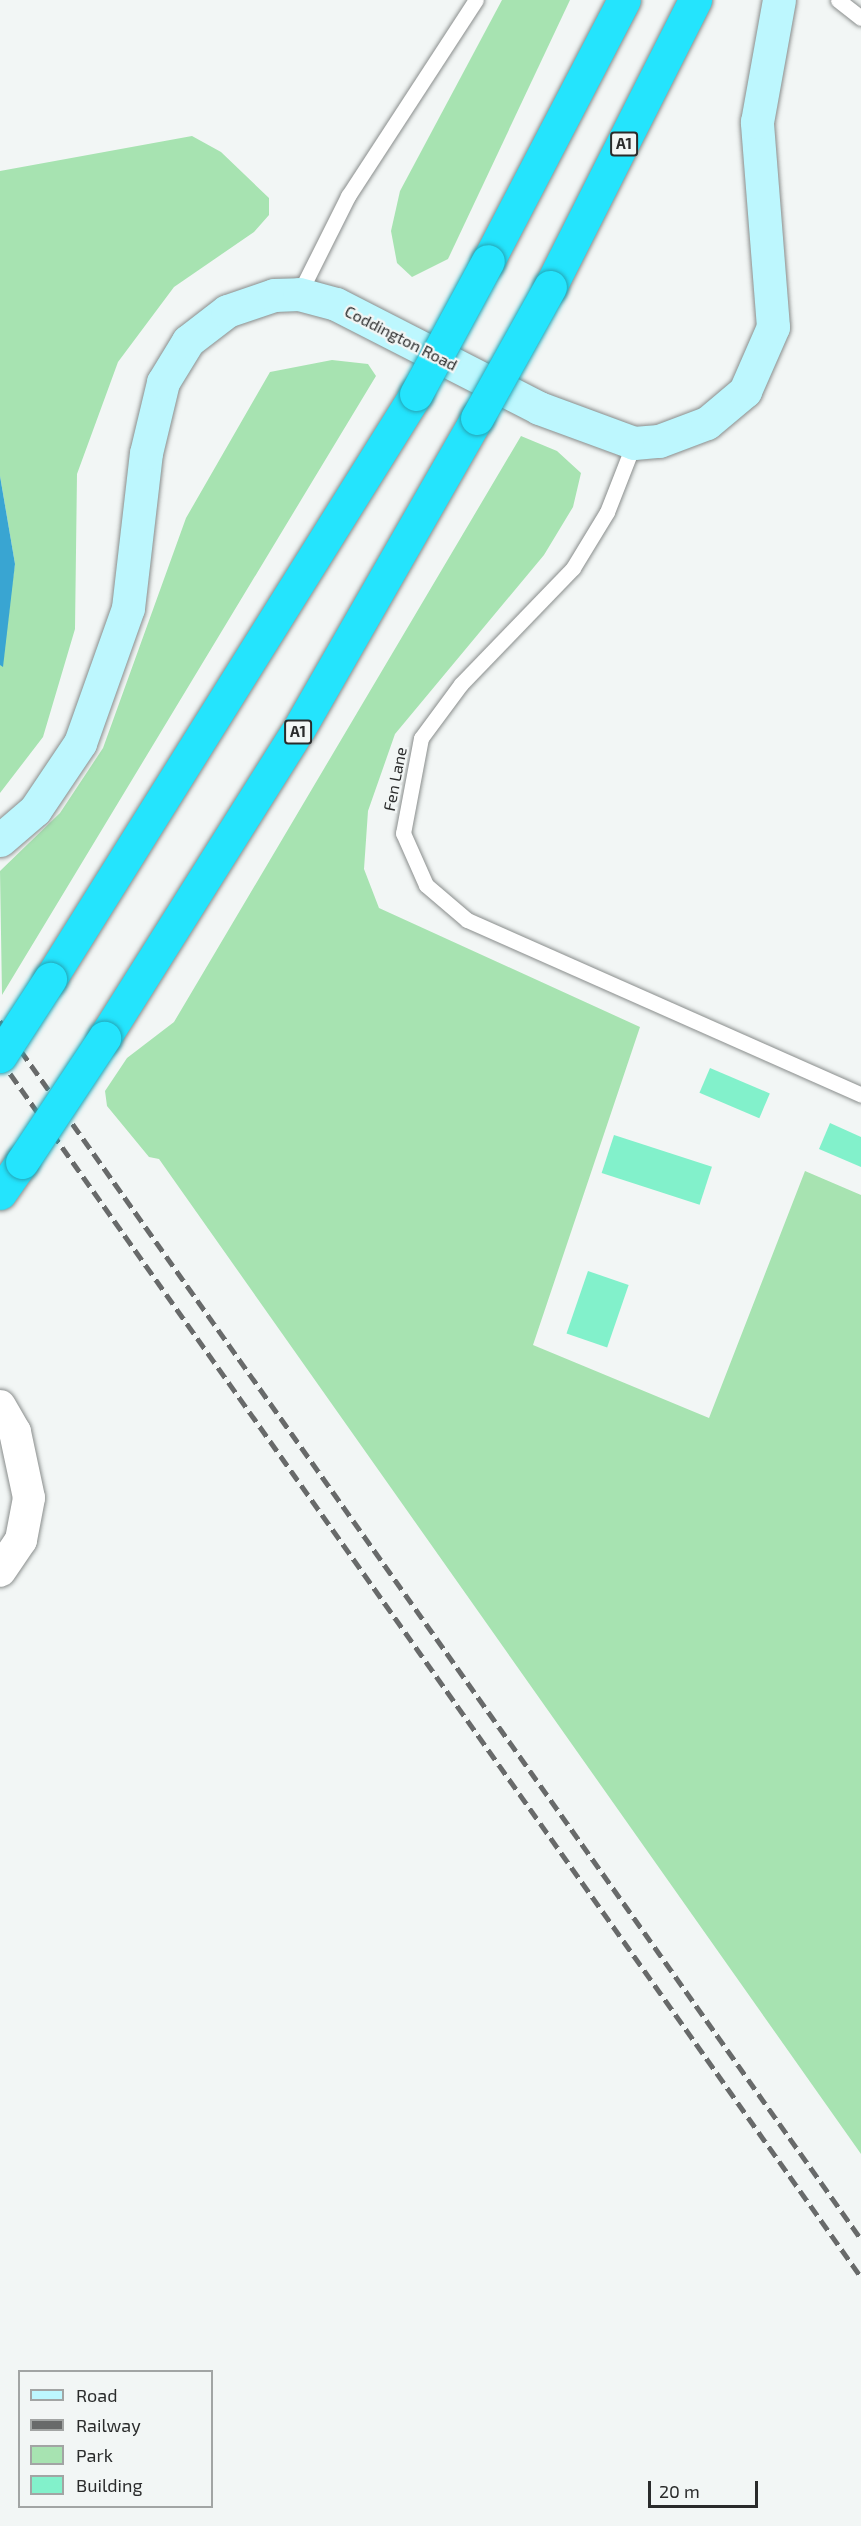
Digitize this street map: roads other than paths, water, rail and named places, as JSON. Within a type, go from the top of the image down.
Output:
[{"type":"highway","points":[[0,1056],[416,394],[624,0]]},
{"type":"highway","name":"A1","points":[[0,1193],[104,1038],[297,732],[550,287],[695,0]]},
{"type":"street","points":[[634,443],[684,434],[721,414],[745,391],[767,350],[775,304],[761,214],[757,122],[779,0]]},
{"type":"street","name":"Coddington Road","points":[[0,840],[35,810],[80,743],[107,675],[128,608],[155,405],[174,360],[189,341],[227,311],[258,299],[299,294],[336,304],[538,408],[634,443]]},
{"type":"street","points":[[0,1406],[15,1432],[29,1498],[21,1540],[0,1571]]},
{"type":"lane","points":[[299,294],[348,196],[476,0]]},
{"type":"lane","points":[[838,0],[861,18]]},
{"type":"lane","name":"Fen Lane","points":[[634,443],[607,512],[573,568],[461,684],[421,738],[403,833],[426,885],[467,920],[861,1095]]},
{"type":"water","points":[[0,476],[15,564],[3,667],[0,665]]},
{"type":"railway","points":[[0,1021],[861,2239]]},
{"type":"railway","points":[[0,1059],[861,2277]]}]
